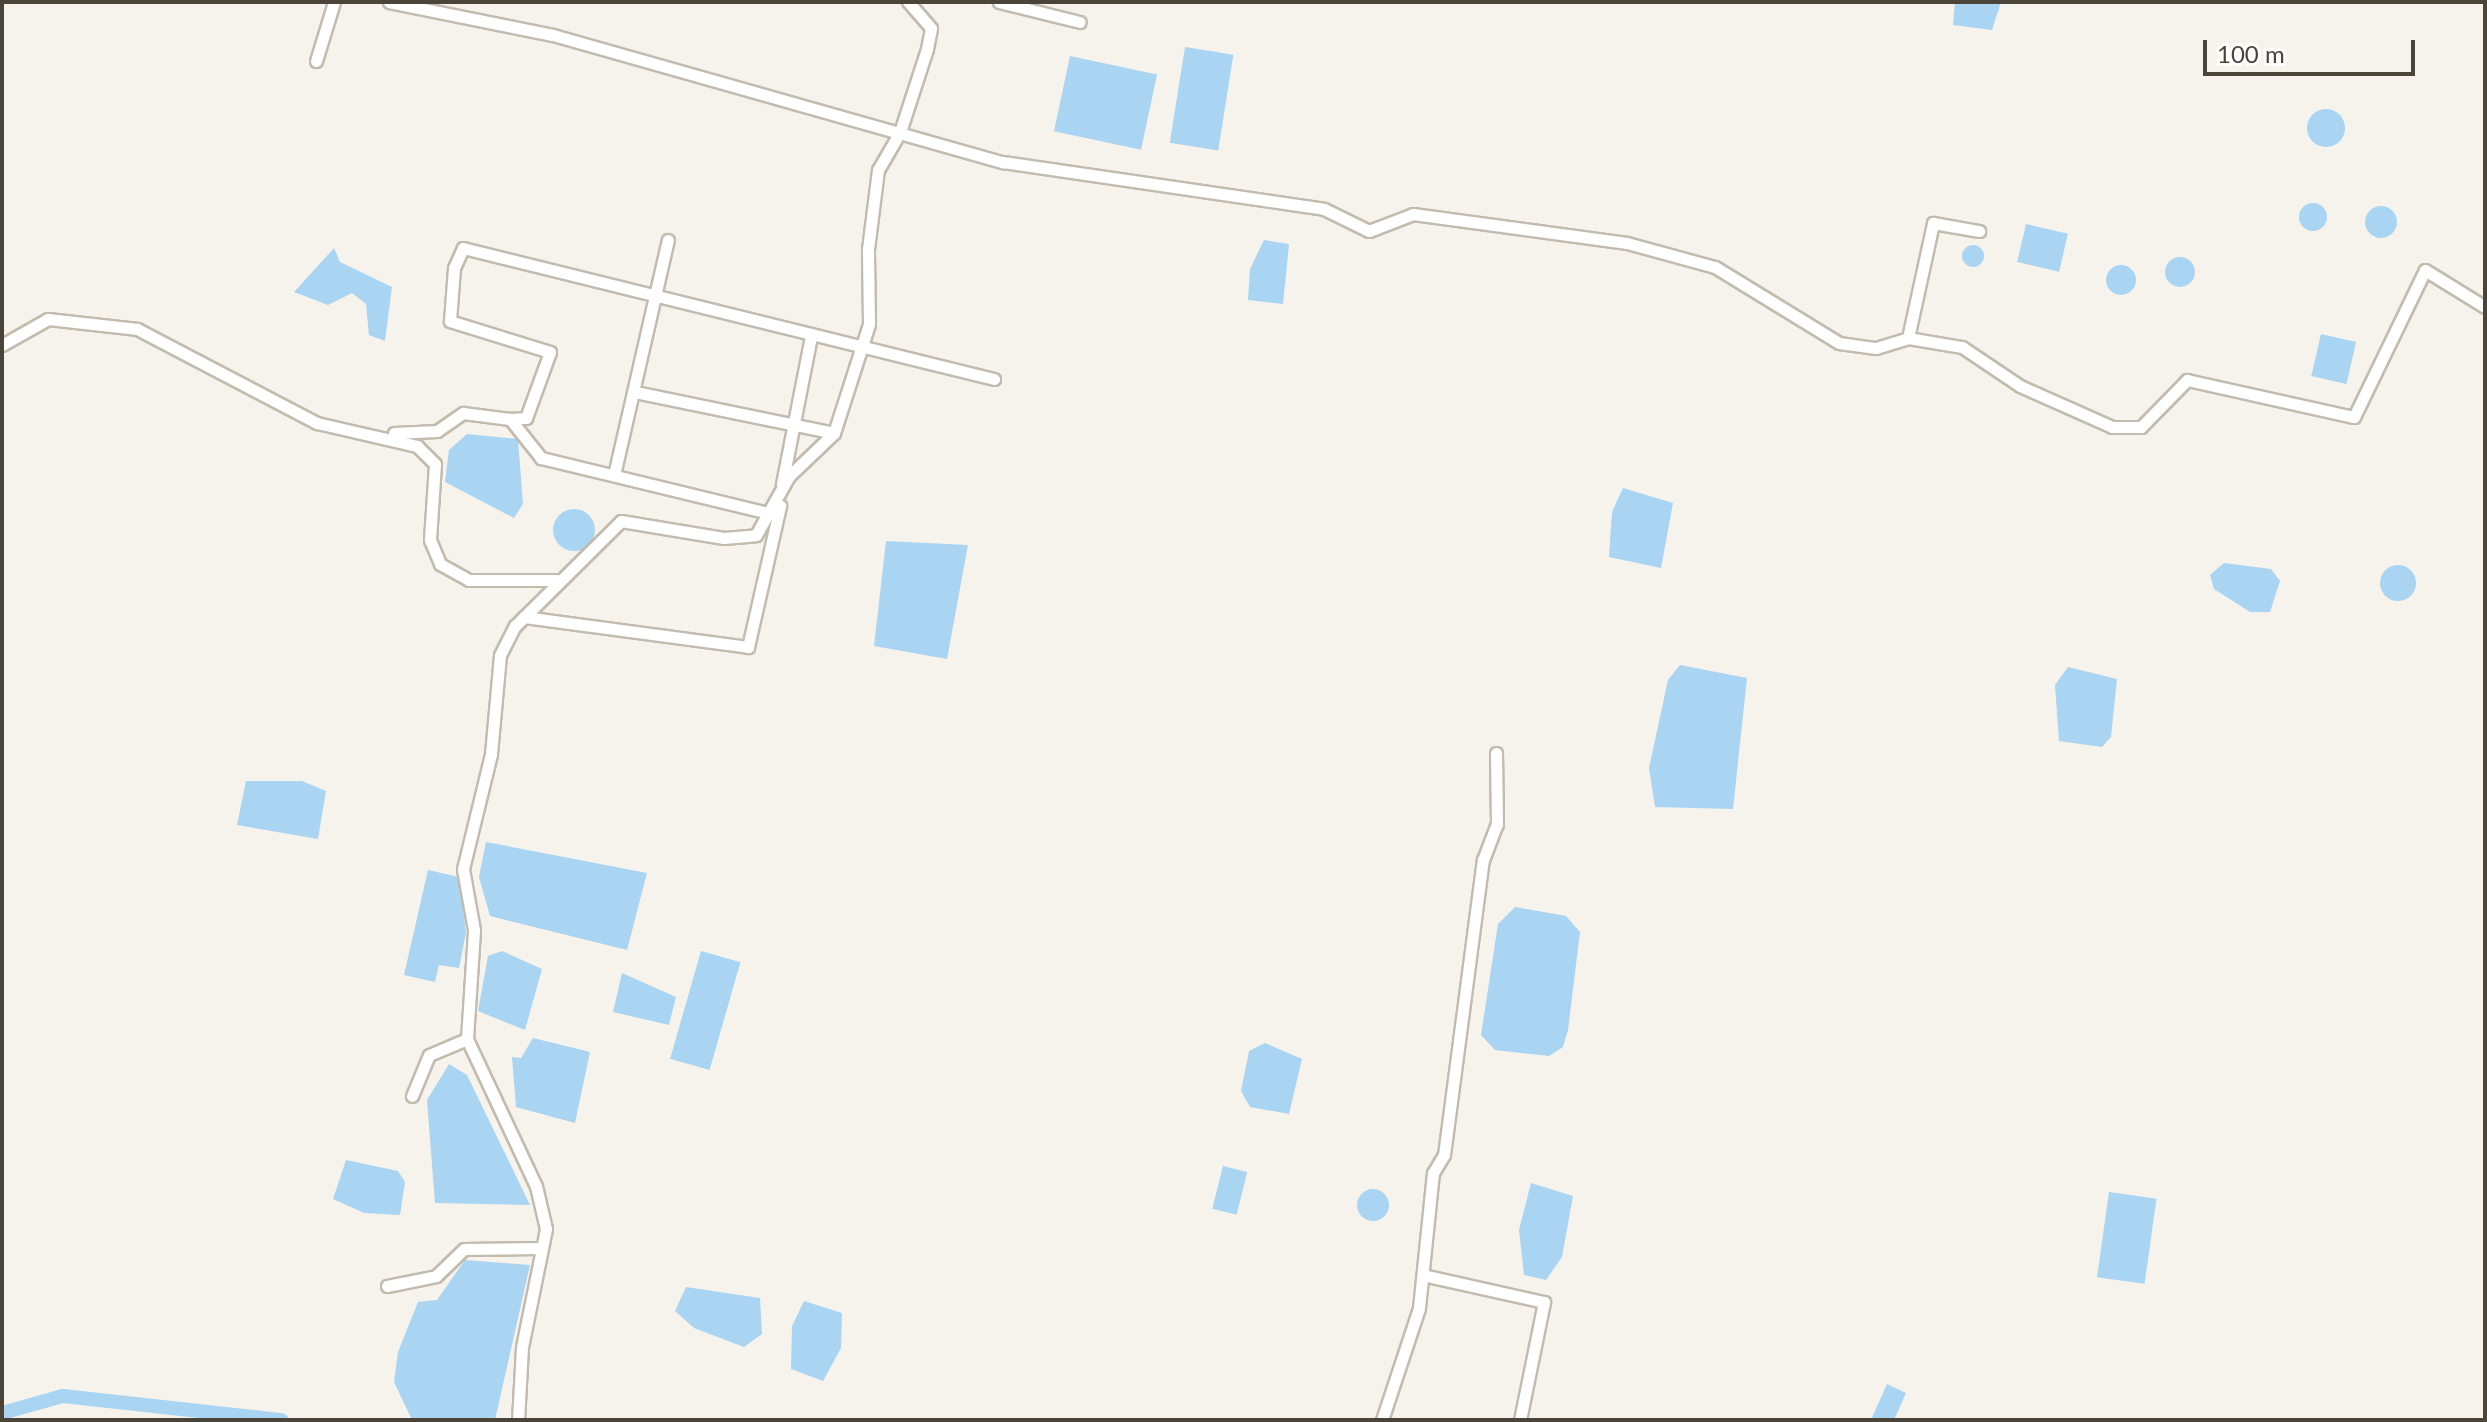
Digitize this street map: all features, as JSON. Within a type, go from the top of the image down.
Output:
[{"type":"street","points":[[316,61],[334,2]]},
{"type":"street","points":[[389,2],[553,35],[1003,162],[1324,209],[1369,231],[1413,214],[1627,243],[1715,267],[1839,343],[1876,348],[1908,338],[1962,347],[2020,386],[2112,427],[2141,427],[2187,380],[2354,417],[2425,270],[2485,307]]},
{"type":"street","points":[[377,432],[417,446],[435,464],[430,540],[440,564],[469,580],[557,580],[576,573],[621,521],[724,538],[756,535],[773,514],[789,476],[834,433],[869,324],[868,249],[878,170],[900,132],[931,28],[910,2]]},
{"type":"street","points":[[999,2],[1080,22]]},
{"type":"street","points":[[1908,338],[1933,223],[1979,231]]},
{"type":"street","points":[[614,475],[635,392],[653,295],[668,263],[668,240]]},
{"type":"street","points":[[2,345],[48,319],[137,329],[317,423],[377,432],[437,431],[463,413],[526,418],[550,352],[450,321],[454,268],[463,248],[860,349],[994,379]]},
{"type":"street","points":[[524,617],[748,647],[766,588],[790,425],[811,336]]},
{"type":"street","points":[[635,392],[834,433]]},
{"type":"street","points":[[510,419],[541,458],[773,514]]},
{"type":"street","points":[[518,1420],[546,1229],[536,1186],[474,1067],[467,1039],[474,930],[463,869],[491,754],[500,655],[524,617],[557,580]]},
{"type":"street","points":[[1382,1420],[1419,1308],[1483,860],[1497,824],[1496,753]]},
{"type":"street","points":[[412,1096],[429,1055],[467,1039]]},
{"type":"street","points":[[387,1286],[436,1276],[464,1249],[541,1248]]},
{"type":"street","points":[[1423,1275],[1544,1302],[1520,1420]]},
{"type":"water","points":[[1955,2],[2001,2],[1992,30],[1953,25]]},
{"type":"water","points":[[1185,47],[1233,55],[1218,150],[1170,143]]},
{"type":"water","points":[[1070,56],[1157,75],[1141,150],[1054,131]]},
{"type":"water","points":[[2326,109],[2340,114],[2345,128],[2340,142],[2326,147],[2312,142],[2307,128],[2312,114]]},
{"type":"water","points":[[2313,203],[2323,207],[2327,217],[2323,227],[2313,231],[2303,227],[2299,217],[2303,207]]},
{"type":"water","points":[[2381,206],[2392,211],[2397,222],[2392,233],[2381,238],[2370,233],[2365,222],[2370,211]]},
{"type":"water","points":[[2026,224],[2068,234],[2059,272],[2017,262]]},
{"type":"water","points":[[1264,240],[1289,244],[1283,304],[1248,300],[1250,269]]},
{"type":"water","points":[[1969,245],[1977,245],[1984,256],[1977,267],[1969,267],[1962,260],[1962,252]]},
{"type":"water","points":[[334,248],[340,262],[392,287],[385,341],[369,335],[366,304],[352,293],[328,305],[294,292]]},
{"type":"water","points":[[2180,257],[2186,258],[2194,266],[2194,278],[2186,286],[2180,287],[2174,286],[2166,278],[2165,272],[2166,266],[2174,258]]},
{"type":"water","points":[[2121,265],[2131,270],[2136,280],[2131,290],[2121,295],[2111,290],[2106,280],[2111,270]]},
{"type":"water","points":[[2321,334],[2356,342],[2346,384],[2311,376]]},
{"type":"water","points":[[467,434],[518,439],[523,504],[514,518],[445,482],[449,450]]},
{"type":"water","points":[[1623,488],[1673,503],[1661,568],[1609,557],[1612,512]]},
{"type":"water","points":[[574,509],[589,515],[595,530],[589,545],[574,551],[559,545],[553,530],[559,515]]},
{"type":"water","points":[[886,541],[968,545],[947,659],[874,646]]},
{"type":"water","points":[[2224,563],[2271,569],[2280,581],[2270,612],[2250,612],[2214,589],[2210,575]]},
{"type":"water","points":[[2398,565],[2410,571],[2416,583],[2410,595],[2398,601],[2386,595],[2380,583],[2386,571]]},
{"type":"water","points":[[1680,665],[1747,678],[1733,809],[1655,807],[1649,768],[1668,680]]},
{"type":"water","points":[[2068,667],[2117,679],[2111,737],[2102,747],[2059,741],[2055,685]]},
{"type":"water","points":[[246,781],[302,781],[326,791],[318,839],[237,825]]},
{"type":"water","points":[[486,842],[647,873],[627,950],[490,916],[479,877]]},
{"type":"water","points":[[428,870],[459,877],[466,933],[459,968],[439,965],[435,982],[404,975]]},
{"type":"water","points":[[1515,907],[1566,916],[1580,932],[1568,1030],[1563,1047],[1549,1056],[1495,1050],[1481,1035],[1498,924]]},
{"type":"water","points":[[502,951],[542,969],[525,1030],[478,1011],[488,956]]},
{"type":"water","points":[[701,951],[740,962],[710,1070],[670,1059]]},
{"type":"water","points":[[622,973],[676,997],[669,1025],[613,1012]]},
{"type":"water","points":[[533,1038],[590,1052],[575,1123],[516,1107],[512,1057],[521,1058]]},
{"type":"water","points":[[1265,1043],[1302,1059],[1289,1114],[1250,1107],[1241,1091],[1249,1051]]},
{"type":"water","points":[[449,1064],[467,1075],[530,1205],[435,1203],[427,1100]]},
{"type":"water","points":[[346,1160],[398,1171],[405,1182],[400,1215],[364,1213],[333,1199]]},
{"type":"water","points":[[1223,1166],[1247,1172],[1237,1215],[1212,1209]]},
{"type":"water","points":[[1531,1183],[1573,1196],[1562,1257],[1546,1280],[1524,1275],[1519,1230]]},
{"type":"water","points":[[1373,1189],[1384,1194],[1389,1205],[1384,1216],[1373,1221],[1362,1216],[1357,1205],[1362,1194]]},
{"type":"water","points":[[2109,1192],[2157,1199],[2145,1284],[2097,1277]]},
{"type":"water","points":[[465,1260],[530,1265],[495,1420],[412,1420],[394,1382],[398,1352],[418,1302],[437,1300]]},
{"type":"water","points":[[686,1287],[760,1298],[762,1334],[744,1347],[694,1328],[675,1311]]},
{"type":"water","points":[[804,1301],[842,1313],[841,1348],[823,1381],[791,1369],[792,1326]]},
{"type":"water","points":[[1887,1384],[1906,1393],[1894,1420],[1871,1420]]},
{"type":"waterway","points":[[2,1413],[63,1396],[282,1420]]}]
